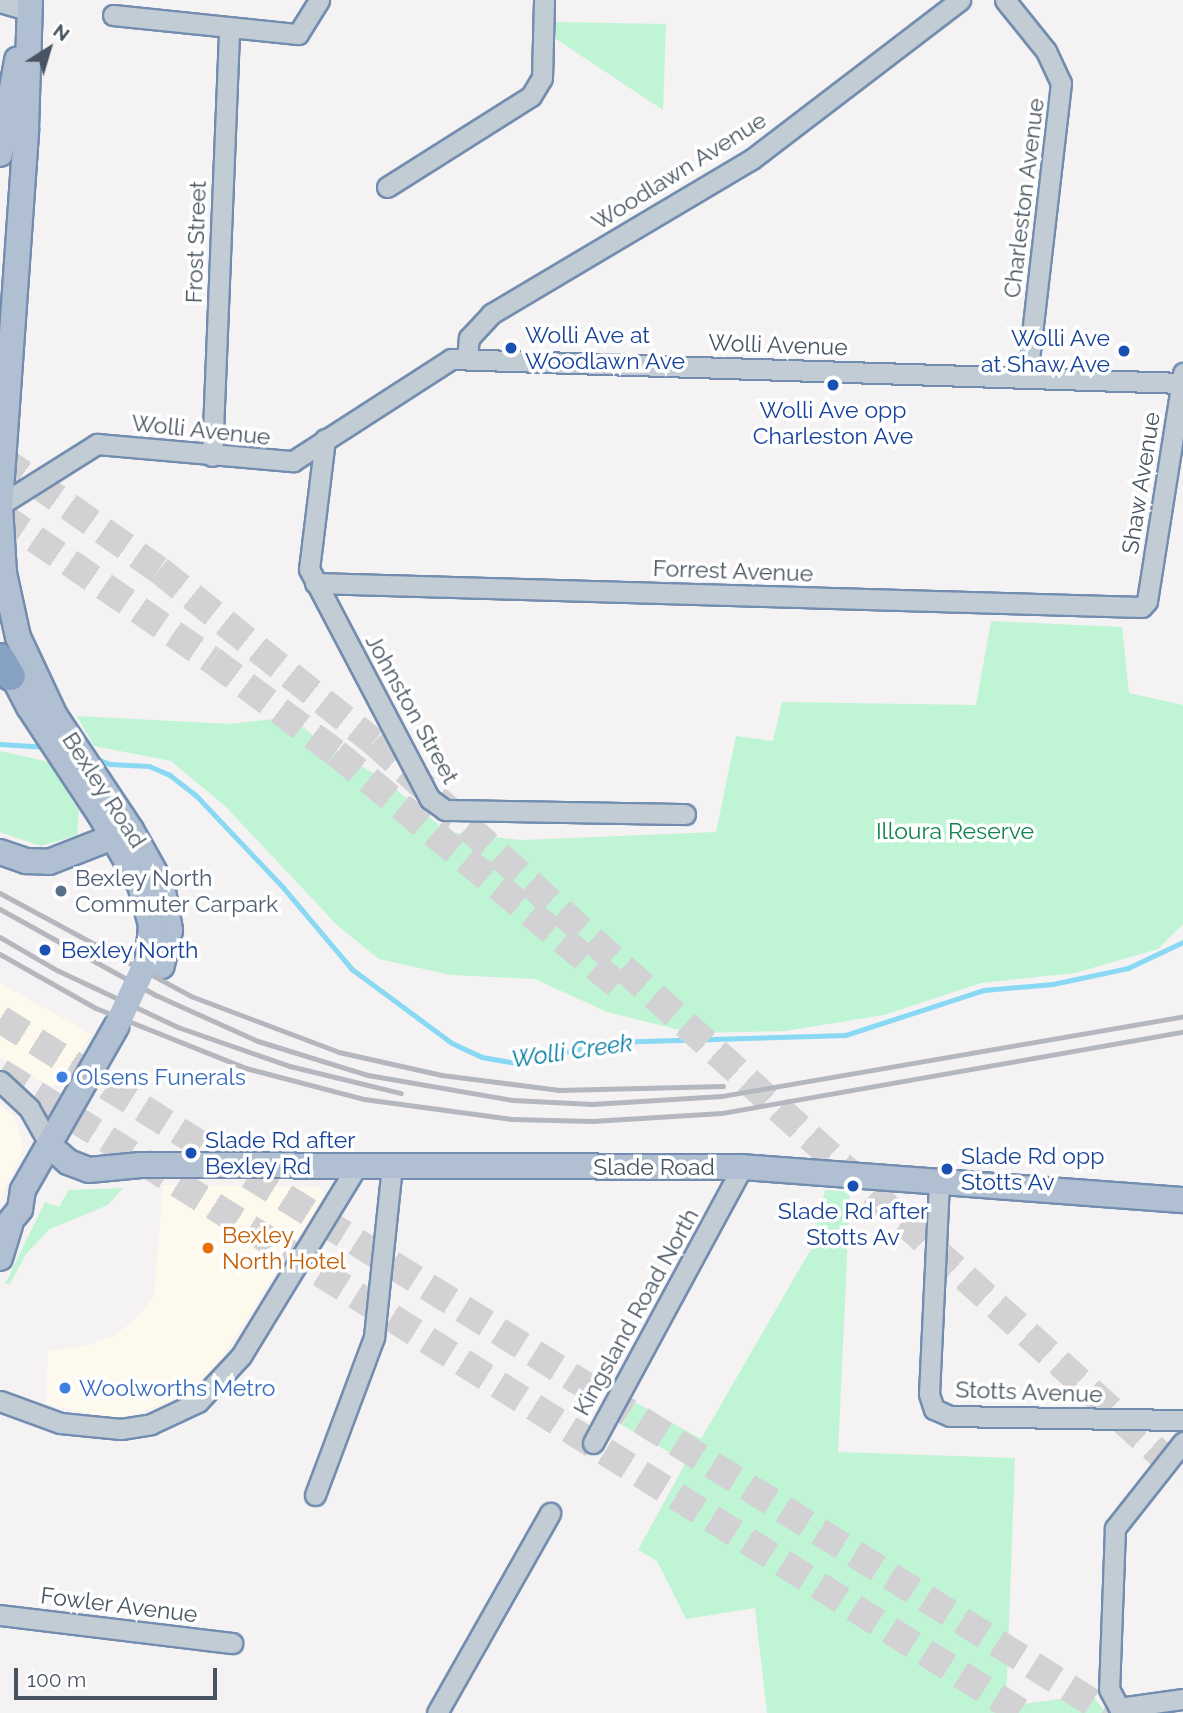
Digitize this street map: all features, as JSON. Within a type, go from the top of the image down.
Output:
[{"type":"main road","points":[[0,153],[28,14]]},
{"type":"main road","name":"Bexley Road","points":[[28,14],[26,129],[1,470],[4,573],[18,637],[36,682],[66,734],[81,771]]},
{"type":"main road","name":"Bexley Road","points":[[0,649],[6,667],[42,729],[81,771],[167,901],[170,930],[122,1030],[60,1142],[23,1190],[0,1258]]},
{"type":"main road","points":[[0,852],[26,862],[49,862],[122,834]]},
{"type":"main road","name":"Slade Road","points":[[60,1142],[86,1154],[124,1165],[743,1167],[1183,1200]]},
{"type":"street","points":[[113,15],[229,30],[298,34],[319,0]]},
{"type":"street","points":[[387,187],[531,96],[542,78],[544,0]]},
{"type":"street","name":"Woodlawn Avenue","points":[[467,359],[469,338],[491,314],[752,159],[960,0]]},
{"type":"street","name":"Charleston Avenue","points":[[1005,0],[1046,51],[1062,83],[1027,377]]},
{"type":"street","points":[[0,2],[28,14]]},
{"type":"street","points":[[0,13],[28,14]]},
{"type":"street","name":"Frost Street","points":[[212,456],[229,30]]},
{"type":"street","name":"Wolli Avenue","points":[[0,505],[97,444],[284,463],[444,361],[467,359],[1027,377],[1182,379]]},
{"type":"street","name":"Shaw Avenue","points":[[1147,601],[1182,379]]},
{"type":"street","name":"Johnston Street","points":[[325,439],[309,569],[430,799],[445,810],[685,814]]},
{"type":"street","name":"Forrest Avenue","points":[[315,583],[1142,607],[1147,601]]},
{"type":"street","points":[[0,1081],[38,1104],[60,1142]]},
{"type":"street","points":[[314,1495],[373,1338],[392,1165]]},
{"type":"street","points":[[0,1401],[60,1423],[121,1429],[151,1424],[198,1402],[241,1356],[358,1166]]},
{"type":"street","name":"Kingsland Road North","points":[[593,1443],[743,1167]]},
{"type":"street","name":"Stotts Avenue","points":[[939,1182],[929,1394],[934,1409],[950,1416],[1183,1420]]},
{"type":"street","points":[[1183,1442],[1115,1528],[1109,1689],[1119,1708],[1183,1699]]},
{"type":"street","points":[[437,1713],[550,1513]]},
{"type":"street","name":"Fowler Avenue","points":[[0,1615],[232,1643]]},
{"type":"shaded area","points":[[0,983],[91,1034],[63,1084],[57,1080],[52,1087],[0,1058]]},
{"type":"shaded area","points":[[0,1105],[15,1118],[24,1149],[0,1199]]},
{"type":"shaded area","points":[[163,1185],[319,1187],[325,1195],[219,1362],[184,1395],[128,1417],[101,1417],[46,1404],[48,1351],[90,1345],[113,1336],[135,1320],[154,1297]]},
{"type":"green space","points":[[556,22],[666,24],[663,110],[556,39]]},
{"type":"green space","name":"Illoura Reserve","points":[[991,621],[1122,627],[1129,693],[1183,705],[1183,924],[1158,949],[1075,973],[981,983],[884,1015],[785,1031],[692,1033],[607,1012],[535,979],[451,975],[379,959],[338,926],[225,806],[171,761],[94,746],[77,716],[230,724],[292,717],[319,741],[385,780],[447,832],[521,840],[716,832],[736,736],[773,741],[782,702],[976,705]]},
{"type":"green space","points":[[0,751],[49,762],[79,811],[77,835],[41,846],[0,832]]},
{"type":"green space","points":[[123,1188],[108,1205],[50,1229],[26,1254],[10,1284],[5,1284],[45,1202],[59,1207],[69,1190]]},
{"type":"green space","points":[[825,1190],[850,1192],[838,1452],[1015,1458],[1006,1706],[1092,1695],[1106,1713],[767,1713],[755,1608],[686,1619],[657,1561],[638,1550],[686,1462],[622,1425],[635,1402],[701,1439],[811,1249]]},
{"type":"waterway","name":"Wolli Creek","points":[[0,744],[47,747]]},
{"type":"waterway","name":"Wolli Creek","points":[[95,758],[110,764],[149,766],[170,775],[196,795],[283,887],[352,969],[452,1043],[482,1057],[516,1063],[610,1042],[846,1035],[984,990],[1053,984],[1128,968],[1183,942]]},
{"type":"tunnel","points":[[0,458],[159,570],[374,742],[1183,1475]]},
{"type":"tunnel","points":[[0,515],[212,660],[336,753],[623,990]]},
{"type":"tunnel","points":[[0,1019],[1109,1713]]},
{"type":"tunnel","points":[[0,1072],[1022,1713]]},
{"type":"railway","points":[[0,893],[191,996],[339,1052],[442,1075],[559,1090],[723,1086]]},
{"type":"railway","points":[[0,909],[156,995],[258,1041],[368,1075],[513,1100],[592,1104],[722,1096],[1183,1016]]},
{"type":"railway","points":[[0,937],[57,970],[178,1027],[290,1066],[401,1093]]},
{"type":"railway","points":[[0,954],[96,1008],[246,1068],[364,1099],[512,1119],[592,1121],[722,1113],[1183,1032]]},
{"type":"place","name":"Wolli Ave at Woodlawn Ave","points":[[511,348]]},
{"type":"place","name":"Wolli Ave at Shaw Ave","points":[[1124,351]]},
{"type":"place","name":"Wolli Ave opp Charleston Ave","points":[[833,385]]},
{"type":"place","name":"Bexley North Commuter Carpark","points":[[61,891]]},
{"type":"place","name":"Bexley North","points":[[45,950]]},
{"type":"place","name":"Olsens Funerals","points":[[62,1077]]},
{"type":"place","name":"Slade Rd after Bexley Rd","points":[[191,1153]]},
{"type":"place","name":"Slade Rd opp Stotts Av","points":[[947,1169]]},
{"type":"place","name":"Slade Rd after Stotts Av","points":[[853,1186]]},
{"type":"place","name":"Bexley North Hotel","points":[[208,1248]]},
{"type":"place","name":"Woolworths Metro","points":[[65,1388]]}]
